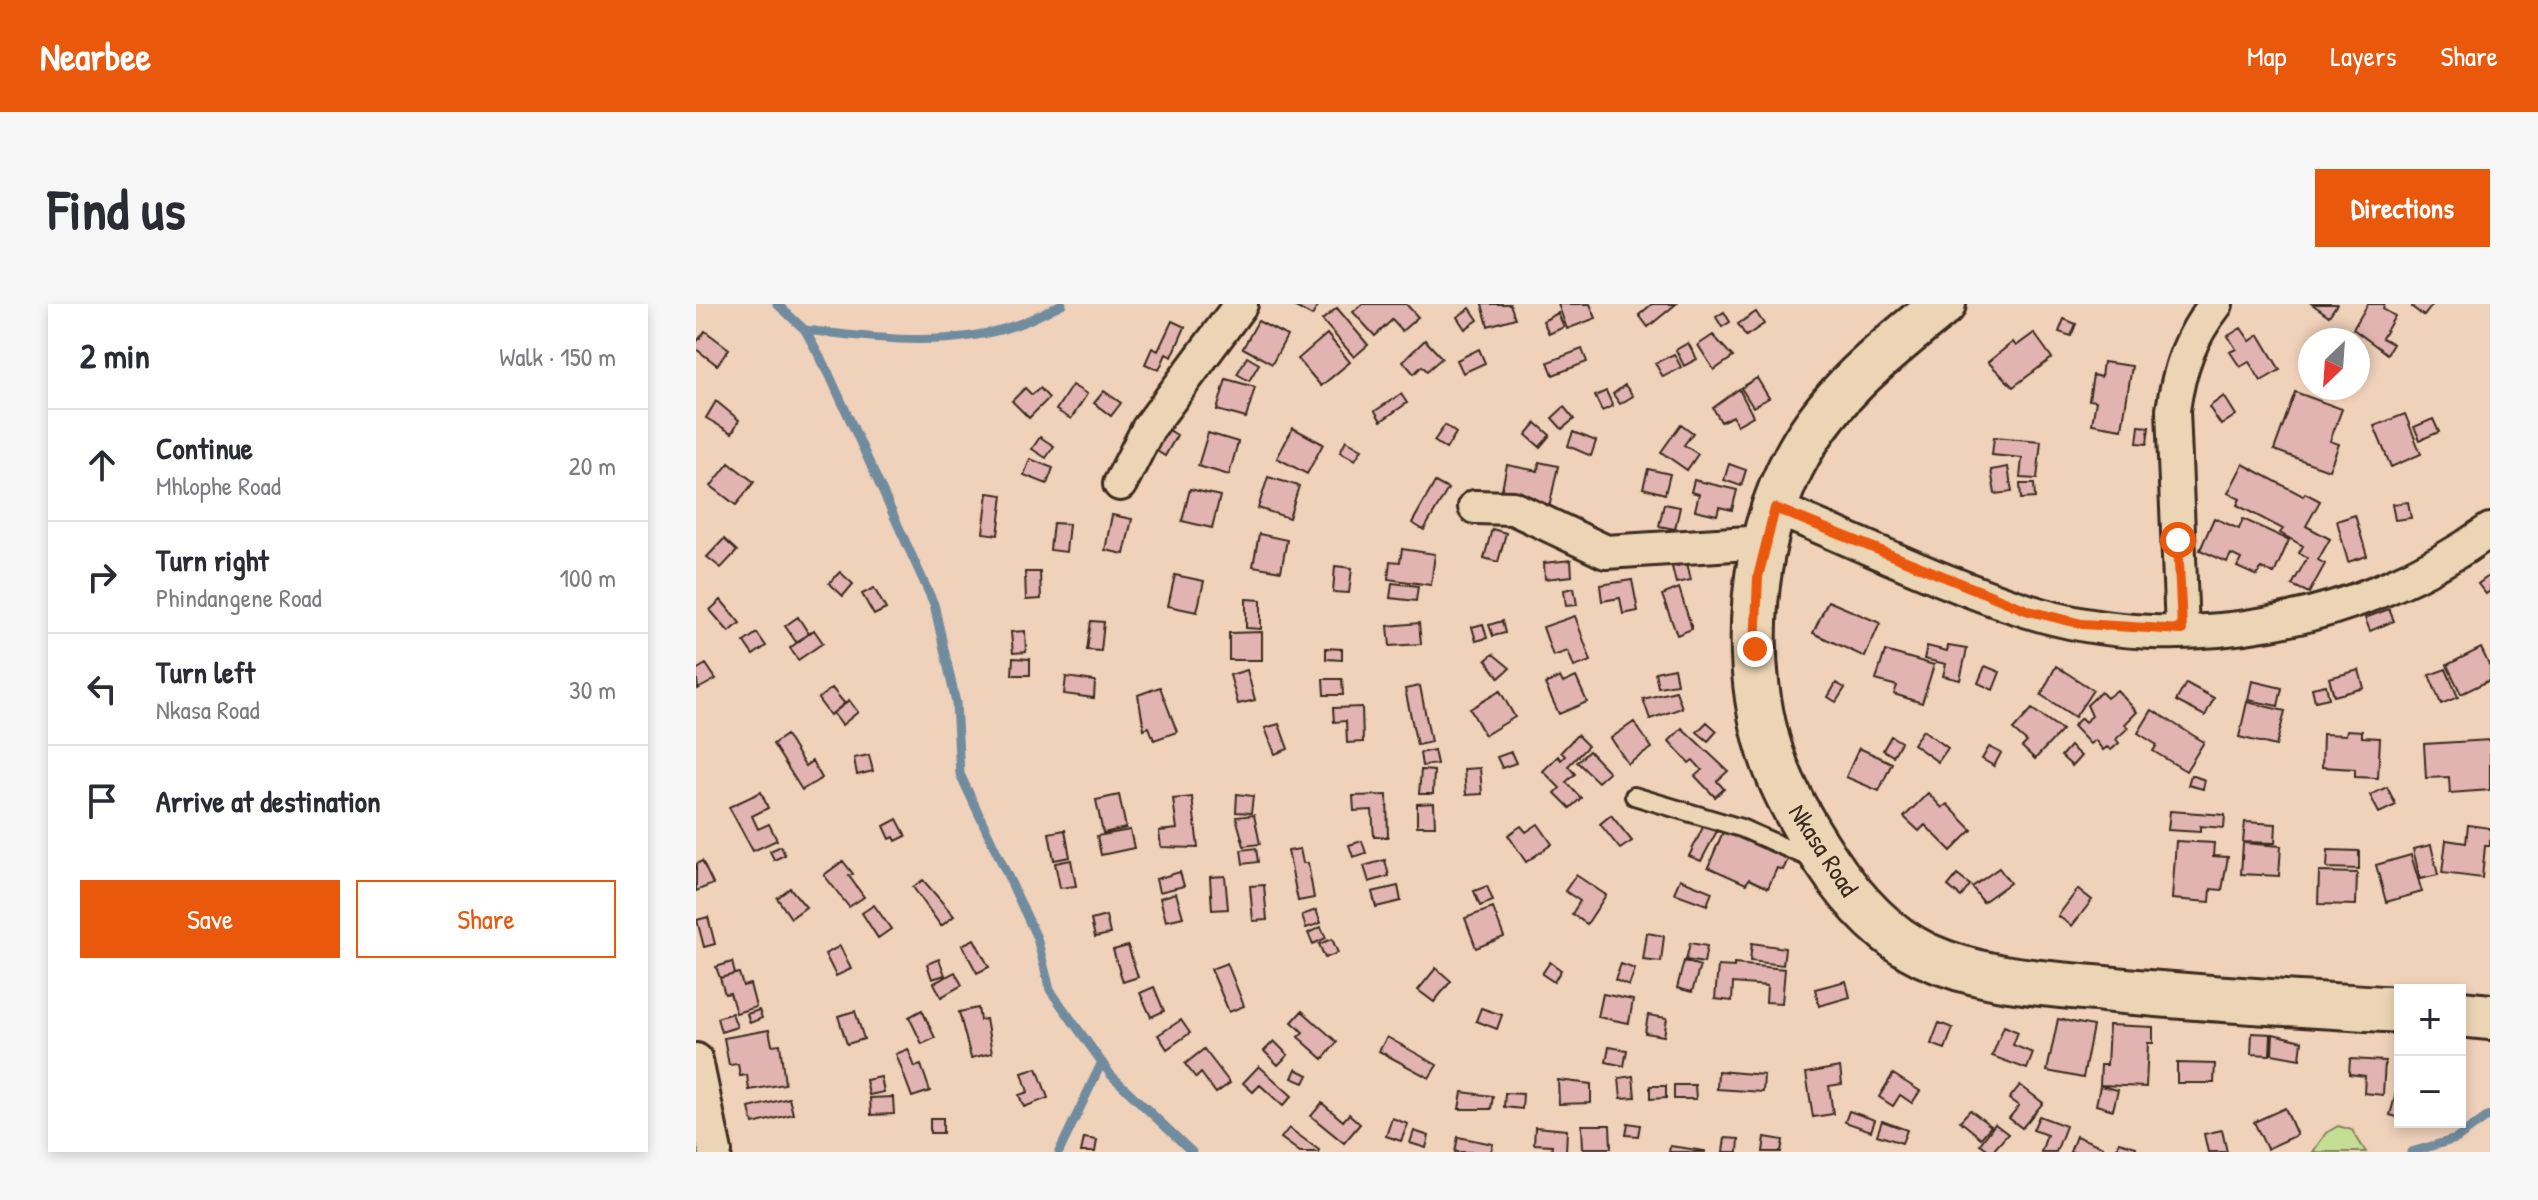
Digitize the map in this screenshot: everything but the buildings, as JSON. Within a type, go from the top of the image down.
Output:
[{"type":"street","points":[[1120,484],[1148,429],[1241,304]]},
{"type":"street","name":"Nkasa Road","points":[[1943,304],[1865,368],[1833,403],[1798,453],[1770,525],[1758,577],[1755,649],[1762,717],[1784,786],[1830,867],[1866,911],[1895,937],[1924,954],[1975,974],[2177,997],[2394,1010]]},
{"type":"street","points":[[2182,630],[2173,410],[2178,377],[2188,346],[2216,304]]},
{"type":"street","points":[[1475,507],[1513,508],[1606,552],[1770,525],[2029,611],[2082,624],[2182,630],[2259,625],[2362,599],[2443,561],[2490,530]]},
{"type":"street","points":[[2466,1015],[2490,1017]]},
{"type":"street","points":[[696,1060],[715,1152]]},
{"type":"lane","points":[[1634,796],[1741,828],[1830,867]]},
{"type":"green space","points":[[2338,1126],[2352,1130],[2366,1152],[2313,1152],[2326,1133]]},
{"type":"waterway","points":[[777,304],[805,330],[829,374],[934,604],[956,703],[960,774],[1037,938],[1050,990],[1111,1075],[1192,1152]]},
{"type":"waterway","points":[[805,330],[911,340],[964,337],[1016,325],[1062,304]]},
{"type":"waterway","points":[[1059,1152],[1102,1062]]},
{"type":"waterway","points":[[2411,1152],[2456,1139],[2490,1115]]},
{"type":"route","points":[[1755,649],[1758,577],[1775,508],[2029,611],[2082,624],[2126,629],[2182,630],[2178,540]]}]
